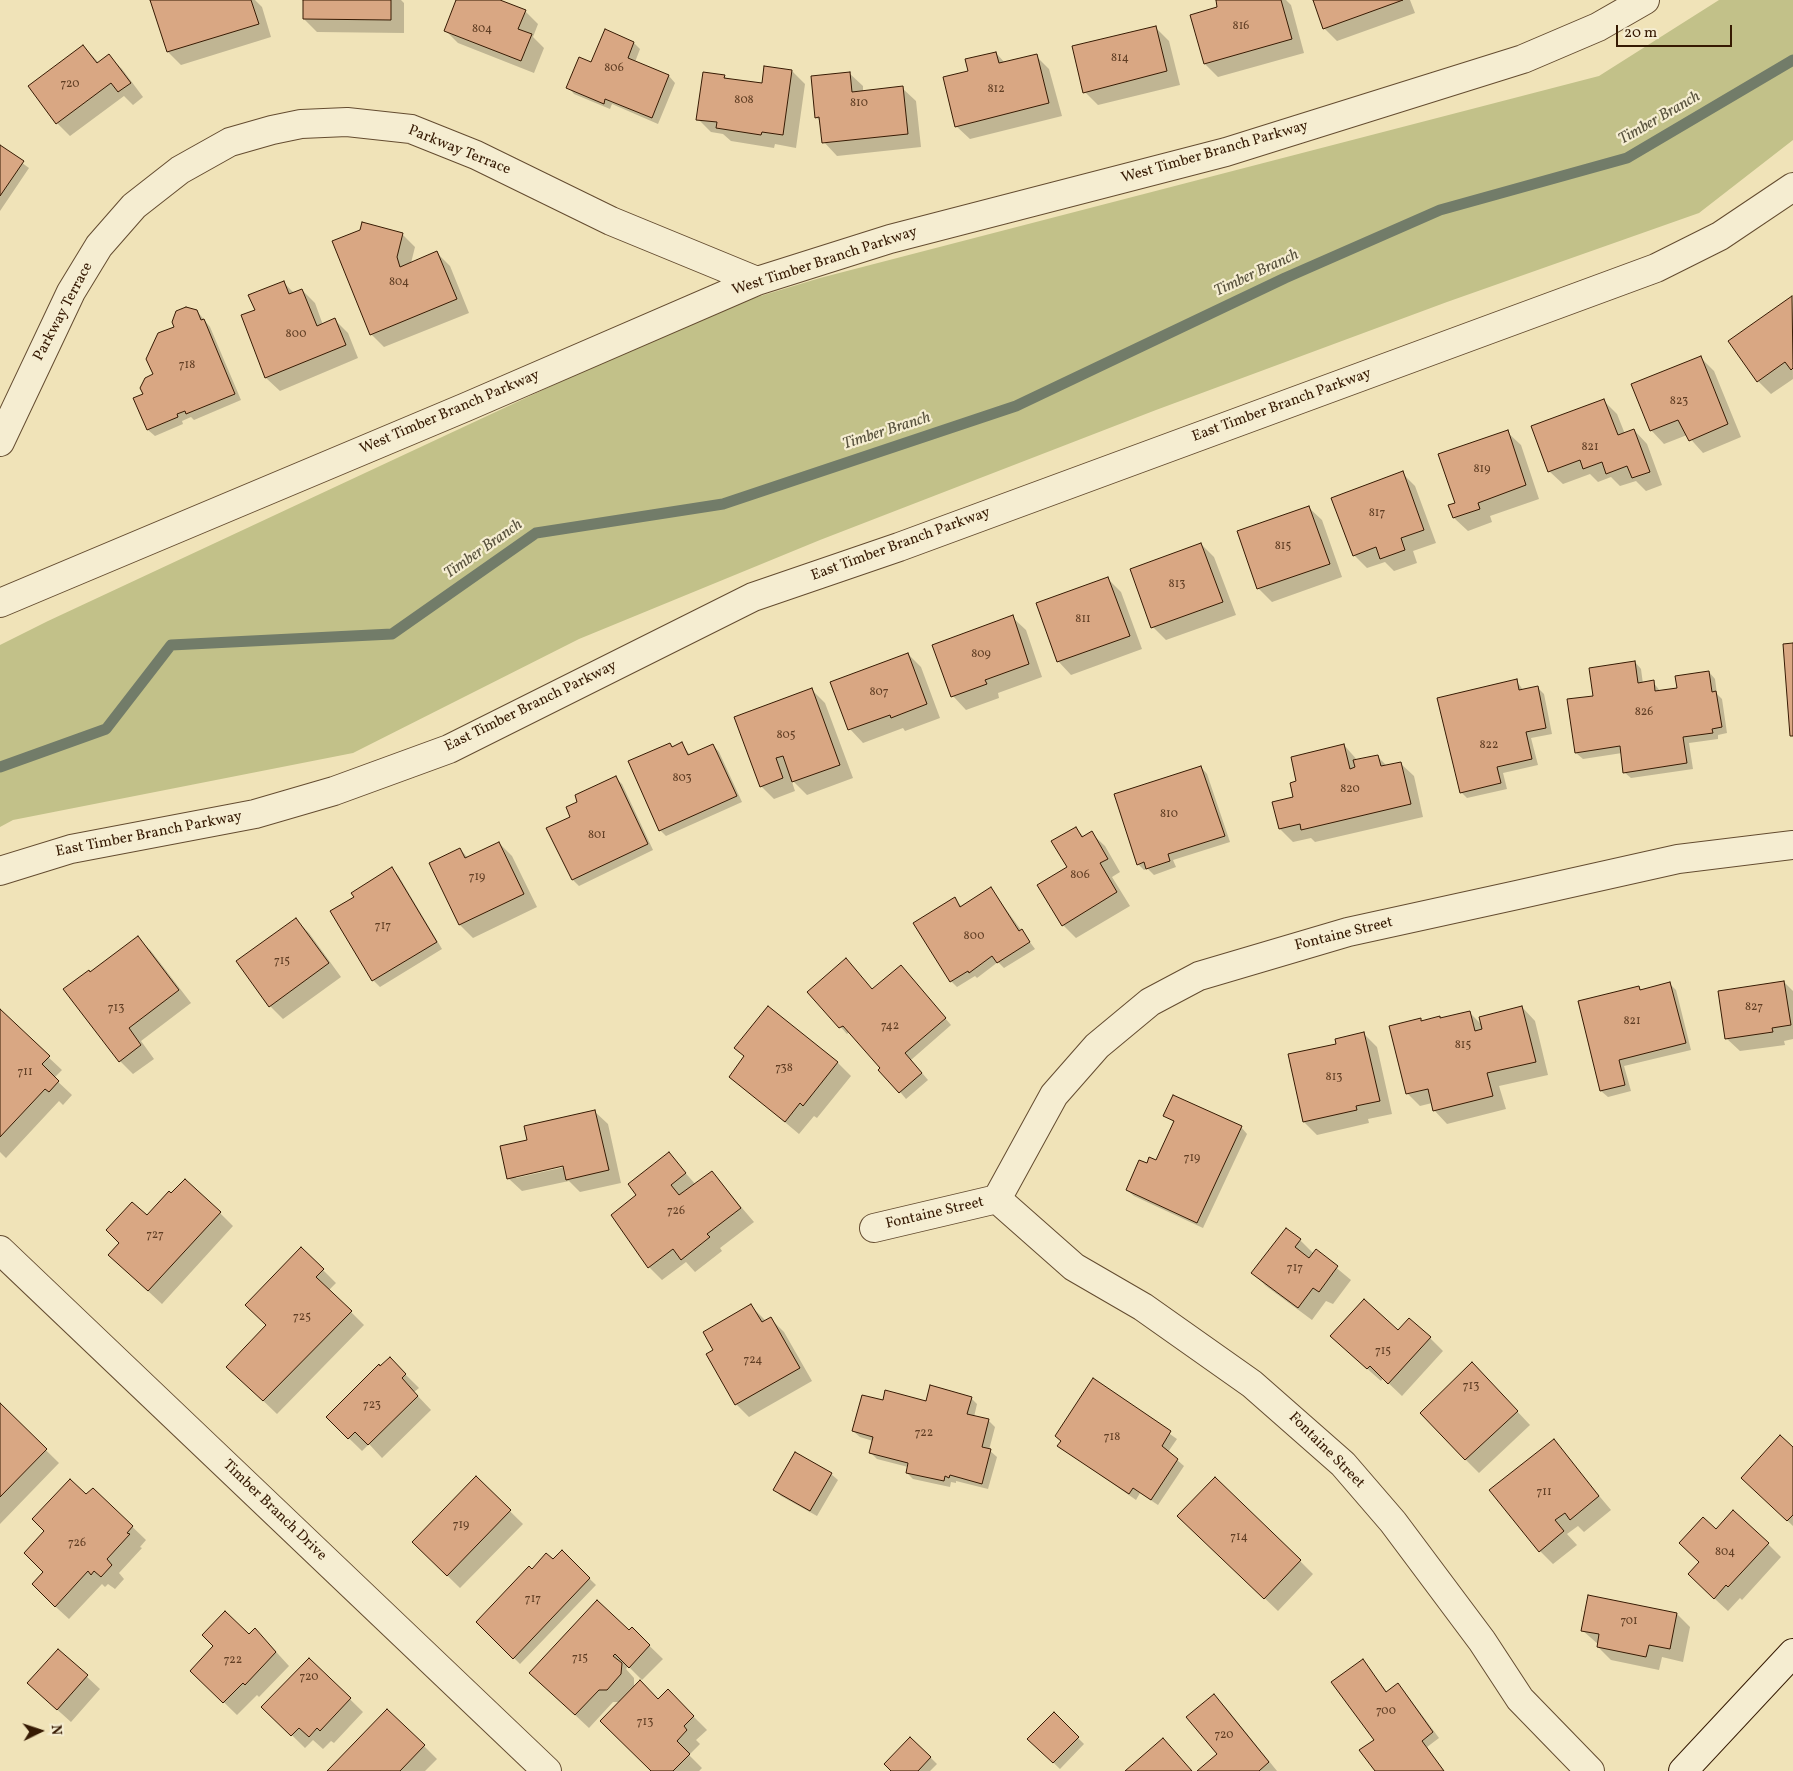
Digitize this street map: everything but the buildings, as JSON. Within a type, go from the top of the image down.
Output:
[{"type":"street","name":"West Timber Branch Parkway","points":[[0,602],[466,407],[756,281],[890,240],[1226,152],[1514,62],[1598,27],[1645,0]]},
{"type":"street","name":"Parkway Terrace","points":[[0,442],[71,292],[99,246],[134,206],[180,170],[230,142],[272,130],[301,124],[347,122],[411,129],[476,156],[611,221],[756,281]]},
{"type":"street","name":"East Timber Branch Parkway","points":[[0,871],[71,849],[255,814],[334,791],[449,749],[753,598],[899,547],[1656,268],[1720,236],[1793,187]]},
{"type":"street","name":"Fontaine Street","points":[[874,1228],[997,1200],[1054,1095],[1097,1046],[1150,1002],[1199,976],[1348,932],[1517,894],[1678,859],[1793,845]]},
{"type":"street","name":"Fontaine Street","points":[[997,1200],[1074,1267],[1143,1307],[1252,1384],[1343,1464],[1393,1522],[1470,1625],[1520,1699],[1590,1771]]},
{"type":"street","name":"Timber Branch Drive","points":[[0,1250],[547,1771]]},
{"type":"street","points":[[1683,1771],[1793,1652]]},
{"type":"shaded area","points":[[1719,0],[1793,0],[1793,140],[1699,213],[1447,302],[1156,410],[820,540],[579,639],[353,753],[13,820],[0,827],[0,645],[48,621],[714,310],[820,278],[1599,76]]},
{"type":"waterway","name":"Timber Branch","points":[[0,767],[106,729],[171,645],[392,634],[536,533],[723,504],[1016,406],[1285,278],[1440,210],[1627,158],[1793,60]]}]
